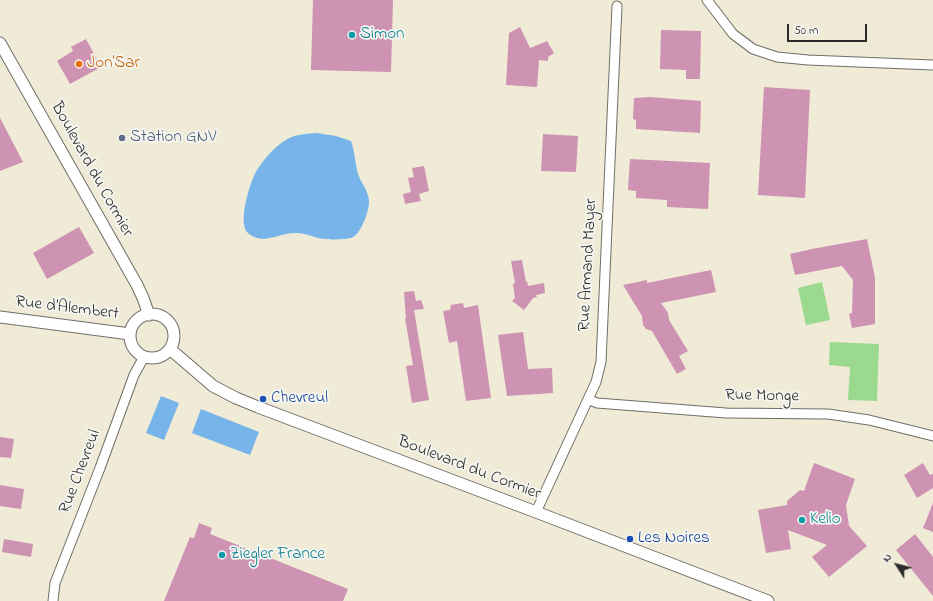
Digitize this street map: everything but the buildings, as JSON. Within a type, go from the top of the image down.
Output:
[{"type":"street","points":[[707,0],[733,34],[753,49],[778,57],[808,60],[933,65]]},
{"type":"street","name":"Rue Armand Mayer","points":[[536,512],[596,382],[601,362],[617,2]]},
{"type":"street","name":"Boulevard du Cormier","points":[[0,43],[137,285],[144,298],[149,315]]},
{"type":"street","points":[[149,315],[161,316],[170,324],[174,336],[170,349],[165,354],[151,358],[144,357],[138,353],[133,348],[130,341],[132,327],[136,321],[149,315]]},
{"type":"street","name":"Rue d’Alembert","points":[[0,317],[130,334]]},
{"type":"street","name":"Boulevard du Cormier","points":[[170,349],[213,386],[258,408],[768,601]]},
{"type":"street","name":"Rue Chevreul","points":[[53,601],[55,583],[100,468],[134,375],[144,357]]},
{"type":"street","name":"Rue Monge","points":[[588,399],[597,403],[726,413],[828,414],[869,420],[933,436]]},
{"type":"green space","points":[[822,282],[830,320],[806,325],[798,288]]},
{"type":"green space","points":[[830,342],[879,344],[877,401],[848,400],[850,367],[829,365]]},
{"type":"water","points":[[316,133],[336,136],[351,141],[358,174],[369,198],[368,211],[361,228],[355,236],[343,239],[323,239],[298,233],[265,239],[254,237],[248,233],[245,228],[244,212],[248,192],[254,175],[270,153],[286,140],[297,135]]},
{"type":"water","points":[[161,396],[179,403],[164,440],[146,433]]},
{"type":"water","points":[[201,409],[259,432],[250,455],[192,433]]},
{"type":"place","name":"Simon","points":[[352,35]]},
{"type":"place","name":"Jon’Sar","points":[[79,64]]},
{"type":"place","name":"Station GNV","points":[[122,138]]},
{"type":"place","name":"Chevreul","points":[[263,399]]},
{"type":"place","name":"Kelio","points":[[802,520]]},
{"type":"place","name":"Les Noires","points":[[630,539]]},
{"type":"place","name":"Ziegler France","points":[[222,555]]}]
